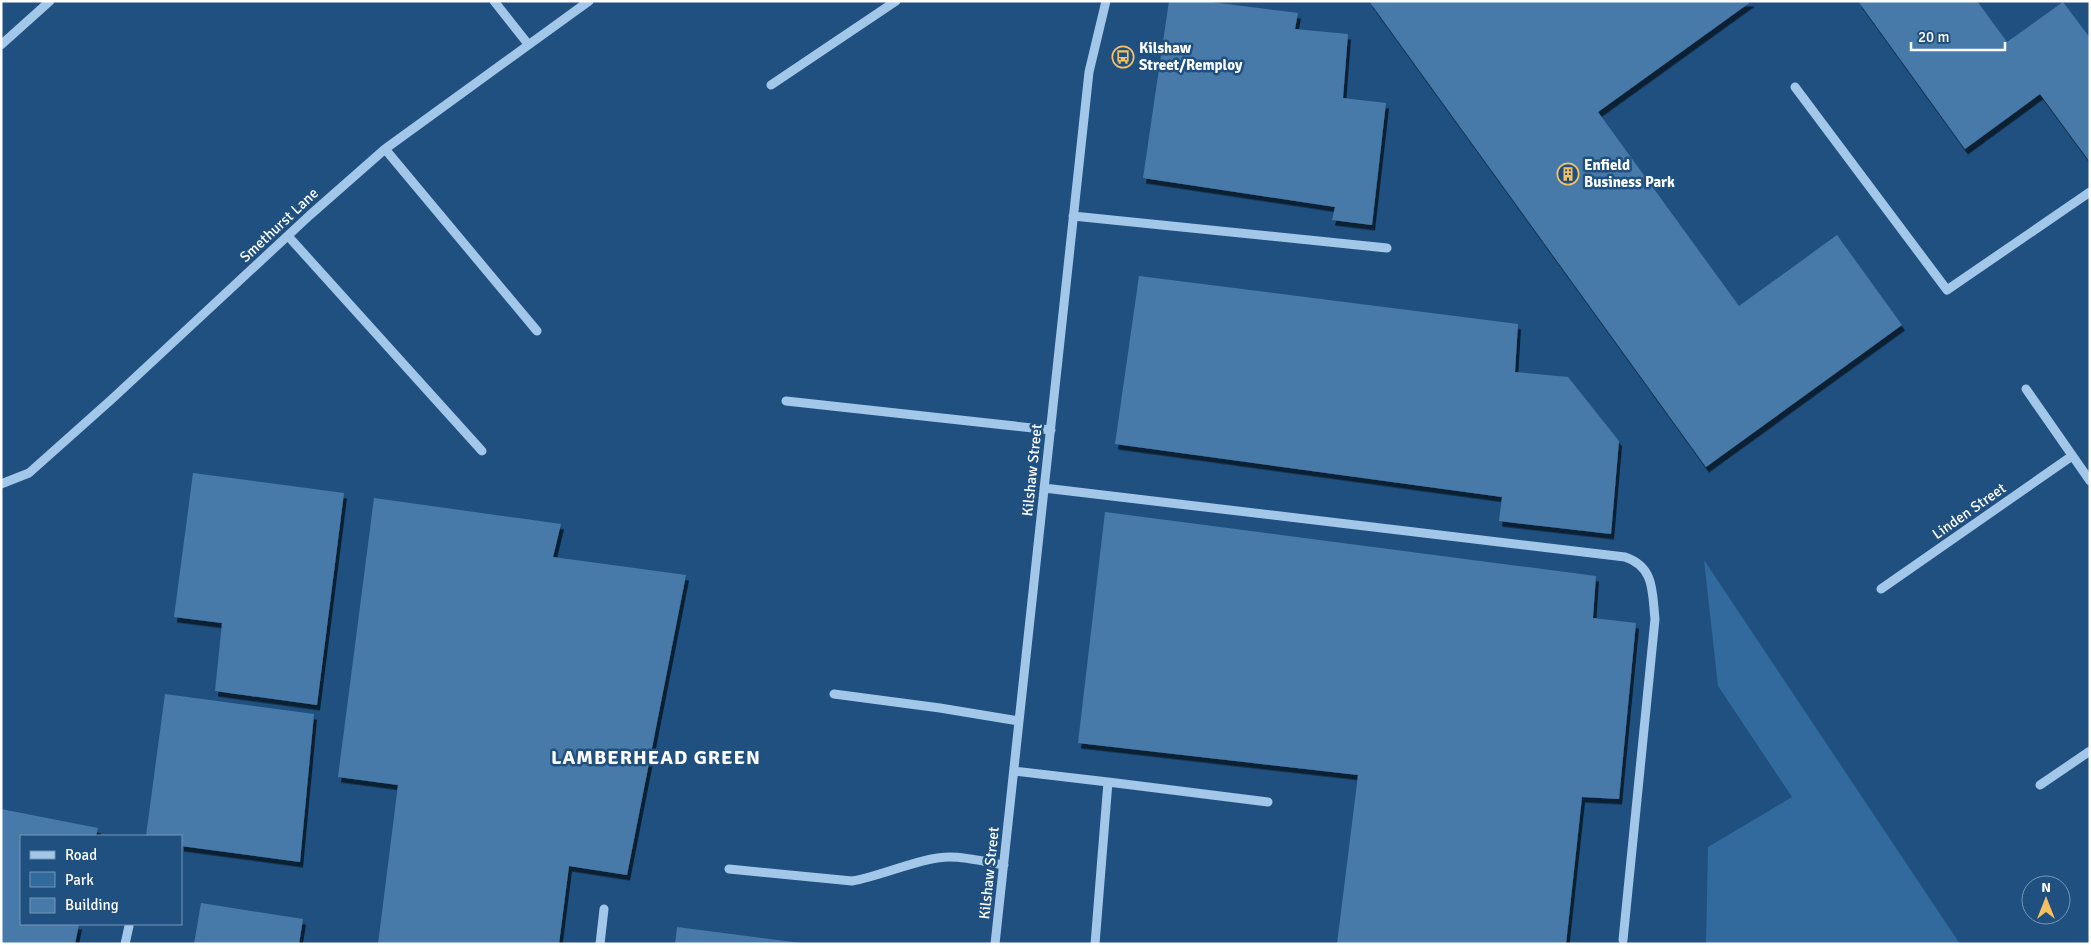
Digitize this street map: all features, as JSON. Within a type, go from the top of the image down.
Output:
[{"type":"street","points":[[1,45],[50,1]]},
{"type":"street","points":[[494,1],[528,44]]},
{"type":"street","name":"Smethurst Lane","points":[[1,484],[29,473],[385,149],[589,1]]},
{"type":"street","points":[[771,85],[896,1]]},
{"type":"street","name":"Kilshaw Street","points":[[996,944],[1089,72],[1106,1]]},
{"type":"street","points":[[1795,87],[1947,290],[2090,192]]},
{"type":"street","points":[[385,149],[537,331]]},
{"type":"street","points":[[1073,216],[1386,248]]},
{"type":"street","points":[[288,236],[482,451]]},
{"type":"street","points":[[2026,390],[2090,481]]},
{"type":"street","points":[[786,402],[1050,430]]},
{"type":"street","name":"Linden Street","points":[[1880,589],[2072,456]]},
{"type":"street","points":[[1044,488],[1625,557],[1639,563],[1646,570],[1652,586],[1654,619],[1622,940]]},
{"type":"street","points":[[834,694],[1019,721]]},
{"type":"street","points":[[2040,785],[2090,752]]},
{"type":"street","points":[[1014,771],[1268,802]]},
{"type":"street","points":[[1095,944],[1108,782]]},
{"type":"street","points":[[728,869],[852,882],[932,860],[950,857],[1004,865]]},
{"type":"street","points":[[600,944],[604,909]]},
{"type":"street","points":[[125,944],[129,926]]},
{"type":"green space","points":[[1704,560],[1960,944],[1706,944],[1708,847],[1792,797],[1718,686]]},
{"type":"building","points":[[1169,1],[1204,1],[1298,13],[1295,29],[1348,34],[1343,98],[1386,103],[1372,225],[1332,220],[1335,207],[1143,178]]},
{"type":"building","name":"Enfield Business Park","points":[[1369,1],[1752,1],[1598,112],[1739,306],[1837,235],[1902,325],[1706,467]]},
{"type":"building","points":[[1858,1],[1977,1],[2007,42],[2063,2],[2090,38],[2090,162],[2040,94],[1965,149]]},
{"type":"building","points":[[1139,276],[1518,324],[1515,372],[1568,377],[1619,441],[1611,534],[1499,521],[1502,497],[1115,444]]},
{"type":"building","points":[[193,473],[344,493],[317,705],[215,691],[222,623],[174,617]]},
{"type":"building","points":[[374,498],[561,524],[553,557],[686,575],[627,875],[569,866],[559,944],[378,944],[398,785],[338,777]]},
{"type":"building","points":[[1105,512],[1596,576],[1593,618],[1636,623],[1619,799],[1582,797],[1566,944],[1337,944],[1358,775],[1078,743]]},
{"type":"building","points":[[165,694],[314,714],[300,862],[182,846],[182,835],[146,835]]},
{"type":"building","points":[[1,809],[98,828],[96,835],[20,835],[20,925],[79,925],[75,944],[1,944]]},
{"type":"building","points":[[201,903],[303,919],[299,944],[194,944]]},
{"type":"building","points":[[677,927],[801,943],[801,944],[675,944]]},
{"type":"place","name":"Kilshaw Street/Remploy","points":[[1123,57]]},
{"type":"place","name":"Enfield Business Park","points":[[1568,174]]},
{"type":"district","name":"LAMBERHEAD GREEN","points":[[656,757]]}]
